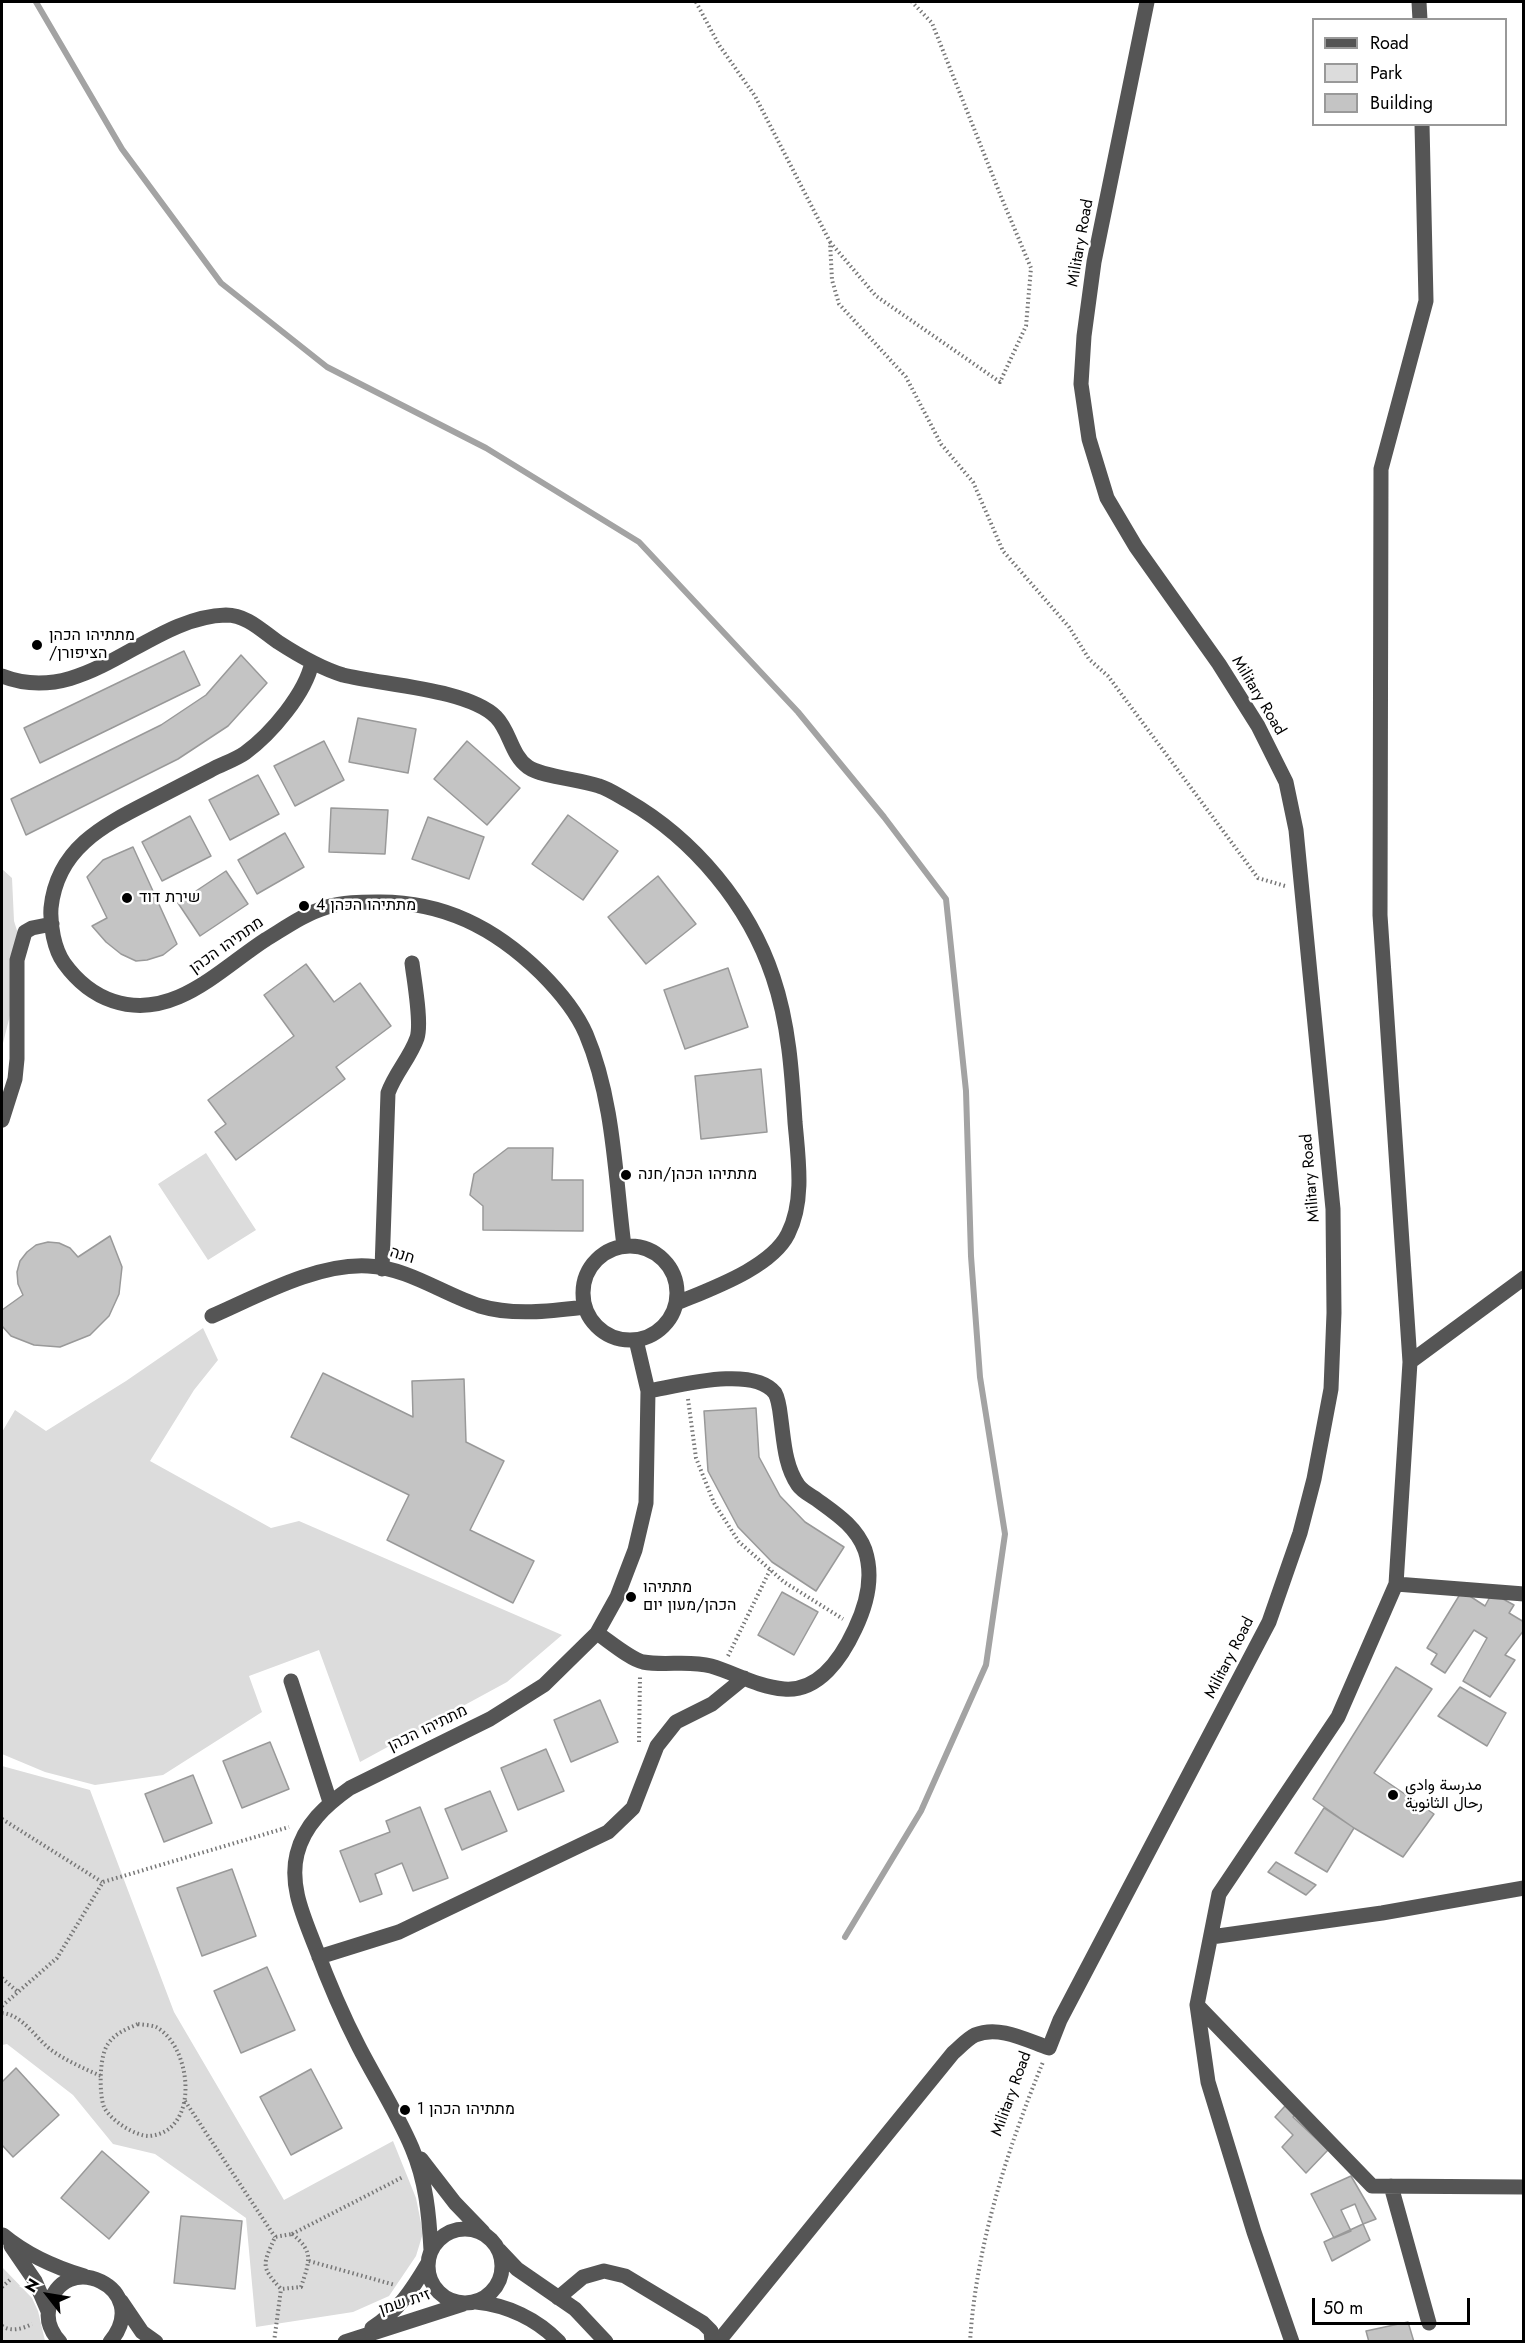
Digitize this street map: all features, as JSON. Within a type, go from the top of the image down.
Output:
[{"type":"street","name":"Military Road","points":[[1049,2048],[1060,2020],[1269,1622],[1300,1533],[1314,1479],[1331,1389],[1334,1313],[1333,1209],[1303,891],[1296,830],[1286,782],[1258,726],[1219,664],[1136,547],[1107,498],[1089,439],[1081,384],[1084,336],[1094,262],[1147,2]]},
{"type":"street","points":[[1419,2],[1419,18]]},
{"type":"street","points":[[1292,2342],[1254,2232],[1208,2082],[1197,2005],[1219,1894],[1338,1717],[1396,1584],[1410,1362],[1380,915],[1381,469],[1426,301],[1422,126]]},
{"type":"street","points":[[2,676],[20,683],[44,683],[73,678],[100,668],[179,625],[208,617],[230,615],[250,621],[312,662],[342,674],[453,696],[478,705],[497,717],[517,755],[529,768],[599,786],[660,821],[714,874],[753,933],[773,977],[783,1014],[792,1070],[798,1162],[798,1194],[794,1220],[787,1236],[775,1251],[751,1269],[676,1303]]},
{"type":"street","name":"מתתיהו הכהן","points":[[312,662],[309,676],[298,694],[264,736],[243,754],[95,831],[76,850],[53,891],[51,914],[59,956],[73,976],[103,997],[125,1005],[144,1007],[165,1003],[189,993],[296,921],[327,907],[356,902],[422,904],[453,914],[486,930],[518,951],[548,980],[569,1004],[585,1030],[598,1064],[606,1099],[624,1246]]},
{"type":"street","points":[[2,1120],[10,1100],[18,1059],[18,960],[20,951],[25,932],[32,928],[52,924]]},
{"type":"street","points":[[382,1269],[388,1093],[392,1081],[417,1037],[412,963]]},
{"type":"street","points":[[624,1246],[644,1247],[658,1255],[673,1273],[677,1289],[676,1303],[669,1321],[651,1335],[636,1340],[621,1339],[606,1334],[588,1315],[583,1291],[586,1277],[594,1262],[608,1251],[624,1246]]},
{"type":"street","name":"חנה","points":[[212,1316],[308,1276],[338,1269],[368,1266],[395,1271],[481,1306],[534,1311],[585,1307]]},
{"type":"street","points":[[1410,1362],[1524,1278]]},
{"type":"street","name":"מתתיהו הכהן","points":[[606,2342],[575,2309],[518,2269],[454,2203],[412,2147],[338,2006],[300,1908],[294,1871],[297,1854],[313,1820],[330,1802],[350,1788],[490,1719],[544,1685],[597,1634],[617,1597],[635,1550],[646,1503],[648,1391],[636,1340]]},
{"type":"street","points":[[597,1634],[640,1661],[708,1665],[783,1689],[801,1688],[816,1681],[829,1670],[849,1642],[869,1590],[869,1568],[864,1549],[852,1526],[799,1487],[790,1468],[775,1394],[760,1383],[744,1379],[722,1379],[648,1391]]},
{"type":"street","points":[[1396,1584],[1524,1594]]},
{"type":"street","points":[[319,1957],[399,1932],[608,1832],[633,1808],[657,1746],[676,1722],[712,1704],[744,1678]]},
{"type":"street","points":[[291,1681],[330,1802]]},
{"type":"street","points":[[1210,1936],[1382,1913],[1524,1888]]},
{"type":"street","points":[[1197,2005],[1372,2186],[1524,2187]]},
{"type":"street","points":[[718,2342],[952,2053],[974,2036],[990,2032],[1008,2033],[1049,2048]]},
{"type":"street","name":"מתתיהו הכהן","points":[[412,2147],[429,2206],[430,2257]]},
{"type":"street","points":[[1391,2186],[1429,2323]]},
{"type":"street","points":[[469,2303],[494,2290],[500,2280],[502,2259],[495,2244],[482,2233],[470,2229],[459,2229],[447,2233],[438,2240],[430,2257],[428,2273],[436,2291],[444,2297],[469,2303],[507,2308],[526,2317],[560,2342]]},
{"type":"street","points":[[2,2235],[20,2250],[84,2277]]},
{"type":"street","points":[[2,2235],[35,2281],[48,2311]]},
{"type":"street","name":"זית שמן","points":[[352,2339],[396,2310],[412,2290],[430,2257]]},
{"type":"street","points":[[558,2298],[584,2277],[604,2271],[625,2276],[703,2323],[711,2331],[712,2342]]},
{"type":"street","points":[[60,2342],[54,2336],[49,2324],[48,2311],[51,2298],[59,2288],[72,2279],[84,2277],[97,2278],[108,2284],[142,2332],[156,2342]]},
{"type":"street","points":[[110,2342],[121,2323],[122,2310],[119,2297]]},
{"type":"street","name":"זית שמן","points":[[352,2339],[469,2303]]},
{"type":"path","points":[[696,2],[719,45],[755,96],[830,242],[876,296],[1000,382],[1026,326],[1031,268],[932,23],[912,2]]},
{"type":"path","points":[[830,242],[831,280],[839,304],[906,377],[941,444],[973,482],[1003,551],[1069,627],[1089,659],[1107,676],[1258,878],[1303,891]]},
{"type":"path","points":[[686,1384],[696,1458],[714,1503],[739,1542],[784,1582],[856,1628]]},
{"type":"path","points":[[722,1670],[770,1570]]},
{"type":"path","points":[[639,1749],[640,1661]]},
{"type":"path","points":[[2,1819],[103,1882]]},
{"type":"path","points":[[2,2006],[57,1958],[103,1882],[313,1820]]},
{"type":"path","points":[[2,1978],[18,1992]]},
{"type":"path","points":[[2,2013],[9,2013],[26,2025],[52,2050],[101,2076]]},
{"type":"path","points":[[138,2024],[155,2027],[171,2040],[184,2072],[185,2101],[181,2115],[170,2129],[147,2136],[115,2122],[104,2106],[101,2076],[102,2060],[107,2044],[120,2032],[138,2024]]},
{"type":"path","name":"Military Road","points":[[970,2342],[972,2313],[984,2243],[1006,2166],[1049,2048]]},
{"type":"path","points":[[185,2101],[275,2237]]},
{"type":"path","points":[[275,2237],[292,2234],[419,2169]]},
{"type":"path","points":[[281,2289],[302,2287],[309,2261],[305,2244],[292,2234]]},
{"type":"path","points":[[275,2237],[266,2259],[266,2273],[281,2289]]},
{"type":"path","points":[[309,2261],[412,2290]]},
{"type":"path","points":[[274,2342],[281,2289]]},
{"type":"path","points":[[2,2326],[8,2329],[21,2329],[35,2323]]},
{"type":"green space","points":[[2,869],[12,878],[14,921],[25,956],[2,1047]]},
{"type":"green space","points":[[206,1153],[256,1230],[208,1260],[158,1184]]},
{"type":"green space","points":[[203,1328],[218,1360],[194,1390],[150,1461],[271,1528],[299,1521],[562,1635],[507,1682],[360,1762],[319,1650],[249,1676],[262,1712],[163,1775],[95,1785],[45,1772],[2,1754],[2,1432],[15,1410],[46,1431],[126,1381]]},
{"type":"green space","points":[[2,1766],[90,1790],[174,2012],[284,2200],[393,2141],[416,2198],[423,2233],[416,2256],[389,2296],[353,2312],[256,2327],[246,2218],[155,2154],[113,2144],[73,2095],[7,2044],[2,2045]]},
{"type":"green space","points":[[2,2267],[32,2298],[38,2311],[45,2341],[2,2341]]},
{"type":"building","points":[[184,651],[200,685],[40,763],[24,728]]},
{"type":"building","points":[[241,655],[267,683],[228,726],[178,759],[26,835],[11,799],[161,725],[206,695]]},
{"type":"building","points":[[358,718],[416,729],[408,773],[349,762]]},
{"type":"building","points":[[324,741],[344,780],[295,806],[274,766]]},
{"type":"building","points":[[467,741],[520,788],[487,825],[434,779]]},
{"type":"building","points":[[258,775],[279,814],[230,840],[209,800]]},
{"type":"building","points":[[331,808],[388,810],[385,854],[329,852]]},
{"type":"building","points":[[568,815],[618,851],[583,900],[532,864]]},
{"type":"building","points":[[190,816],[211,856],[162,881],[142,842]]},
{"type":"building","points":[[428,817],[484,837],[469,879],[412,859]]},
{"type":"building","points":[[285,833],[304,867],[257,894],[238,860]]},
{"type":"building","name":"שירת דוד","points":[[133,847],[177,944],[163,955],[136,961],[121,954],[92,926],[107,918],[87,877],[103,860]]},
{"type":"building","points":[[226,871],[248,904],[200,936],[178,903]]},
{"type":"building","points":[[658,876],[696,924],[646,964],[608,917]]},
{"type":"building","points":[[306,964],[334,1002],[360,983],[391,1026],[336,1067],[345,1079],[236,1160],[215,1132],[226,1124],[208,1100],[294,1036],[264,995]]},
{"type":"building","points":[[728,968],[748,1027],[685,1049],[664,990]]},
{"type":"building","points":[[761,1069],[767,1132],[701,1139],[695,1076]]},
{"type":"building","points":[[508,1148],[553,1148],[552,1180],[583,1180],[583,1231],[483,1230],[483,1206],[470,1195],[474,1174]]},
{"type":"building","points":[[110,1236],[122,1267],[119,1294],[109,1316],[90,1335],[60,1347],[34,1345],[11,1336],[2,1326],[2,1310],[23,1295],[18,1284],[17,1272],[20,1261],[27,1252],[36,1245],[48,1242],[59,1243],[70,1248],[78,1257]]},
{"type":"building","points":[[323,1373],[413,1417],[412,1381],[464,1379],[466,1442],[504,1461],[470,1530],[534,1561],[513,1603],[387,1540],[409,1495],[291,1437]]},
{"type":"building","points":[[756,1408],[759,1457],[780,1496],[805,1522],[844,1547],[816,1591],[772,1562],[738,1527],[708,1471],[704,1411]]},
{"type":"building","points":[[1462,1591],[1485,1606],[1492,1593],[1514,1605],[1509,1613],[1524,1622],[1524,1630],[1505,1655],[1515,1660],[1490,1697],[1463,1681],[1487,1638],[1474,1630],[1445,1673],[1431,1664],[1437,1654],[1427,1648]]},
{"type":"building","points":[[782,1592],[818,1612],[794,1655],[758,1635]]},
{"type":"building","points":[[1396,1667],[1432,1689],[1374,1773],[1434,1814],[1403,1857],[1354,1828],[1313,1799]]},
{"type":"building","points":[[1460,1687],[1506,1713],[1487,1746],[1438,1716]]},
{"type":"building","points":[[600,1700],[618,1742],[571,1762],[554,1720]]},
{"type":"building","points":[[270,1742],[289,1789],[242,1808],[223,1761]]},
{"type":"building","points":[[546,1749],[564,1791],[518,1810],[501,1768]]},
{"type":"building","points":[[193,1775],[212,1823],[164,1842],[145,1794]]},
{"type":"building","points":[[490,1791],[507,1831],[462,1850],[445,1809]]},
{"type":"building","points":[[420,1807],[448,1878],[413,1891],[402,1863],[375,1874],[382,1894],[360,1902],[340,1851],[390,1832],[386,1821]]},
{"type":"building","points":[[1324,1808],[1354,1828],[1327,1872],[1295,1853]]},
{"type":"building","points":[[1276,1862],[1316,1885],[1306,1895],[1268,1872]]},
{"type":"building","points":[[232,1869],[256,1936],[202,1956],[177,1888]]},
{"type":"building","points":[[267,1967],[295,2030],[241,2053],[214,1991]]},
{"type":"building","points":[[16,2068],[59,2115],[13,2157],[2,2145],[2,2082]]},
{"type":"building","points":[[311,2069],[342,2128],[291,2155],[260,2097]]},
{"type":"building","points":[[1285,2106],[1296,2114],[1293,2117],[1328,2150],[1306,2173],[1282,2147],[1293,2135],[1275,2117]]},
{"type":"building","points":[[102,2151],[149,2192],[109,2239],[61,2198]]},
{"type":"building","points":[[1351,2176],[1376,2219],[1363,2224],[1355,2204],[1341,2210],[1351,2231],[1334,2238],[1311,2194]]},
{"type":"building","points":[[181,2216],[242,2221],[235,2289],[174,2283]]},
{"type":"building","points":[[1363,2224],[1370,2240],[1332,2261],[1324,2242]]},
{"type":"building","points":[[1408,2322],[1414,2342],[1369,2342],[1366,2331]]},
{"type":"waterway","points":[[36,2],[122,149],[221,283],[327,367],[486,448],[639,542],[798,712],[884,817],[946,899],[966,1091],[971,1256],[980,1377],[1005,1534],[986,1665],[921,1811],[845,1937]]},
{"type":"place","name":"מתתיהו הכהן /הציפורן","points":[[37,645]]},
{"type":"place","name":"שירת דוד","points":[[127,898]]},
{"type":"place","name":"מתתיהו הכהן 4","points":[[304,906]]},
{"type":"place","name":"מתתיהו הכהן/חנה","points":[[626,1175]]},
{"type":"place","name":"מתתיהו הכהן/מעון יום","points":[[631,1597]]},
{"type":"place","name":"مدرسة وادي رحال الثانوية","points":[[1393,1795]]},
{"type":"place","name":"מתתיהו הכהן 1","points":[[405,2110]]}]
